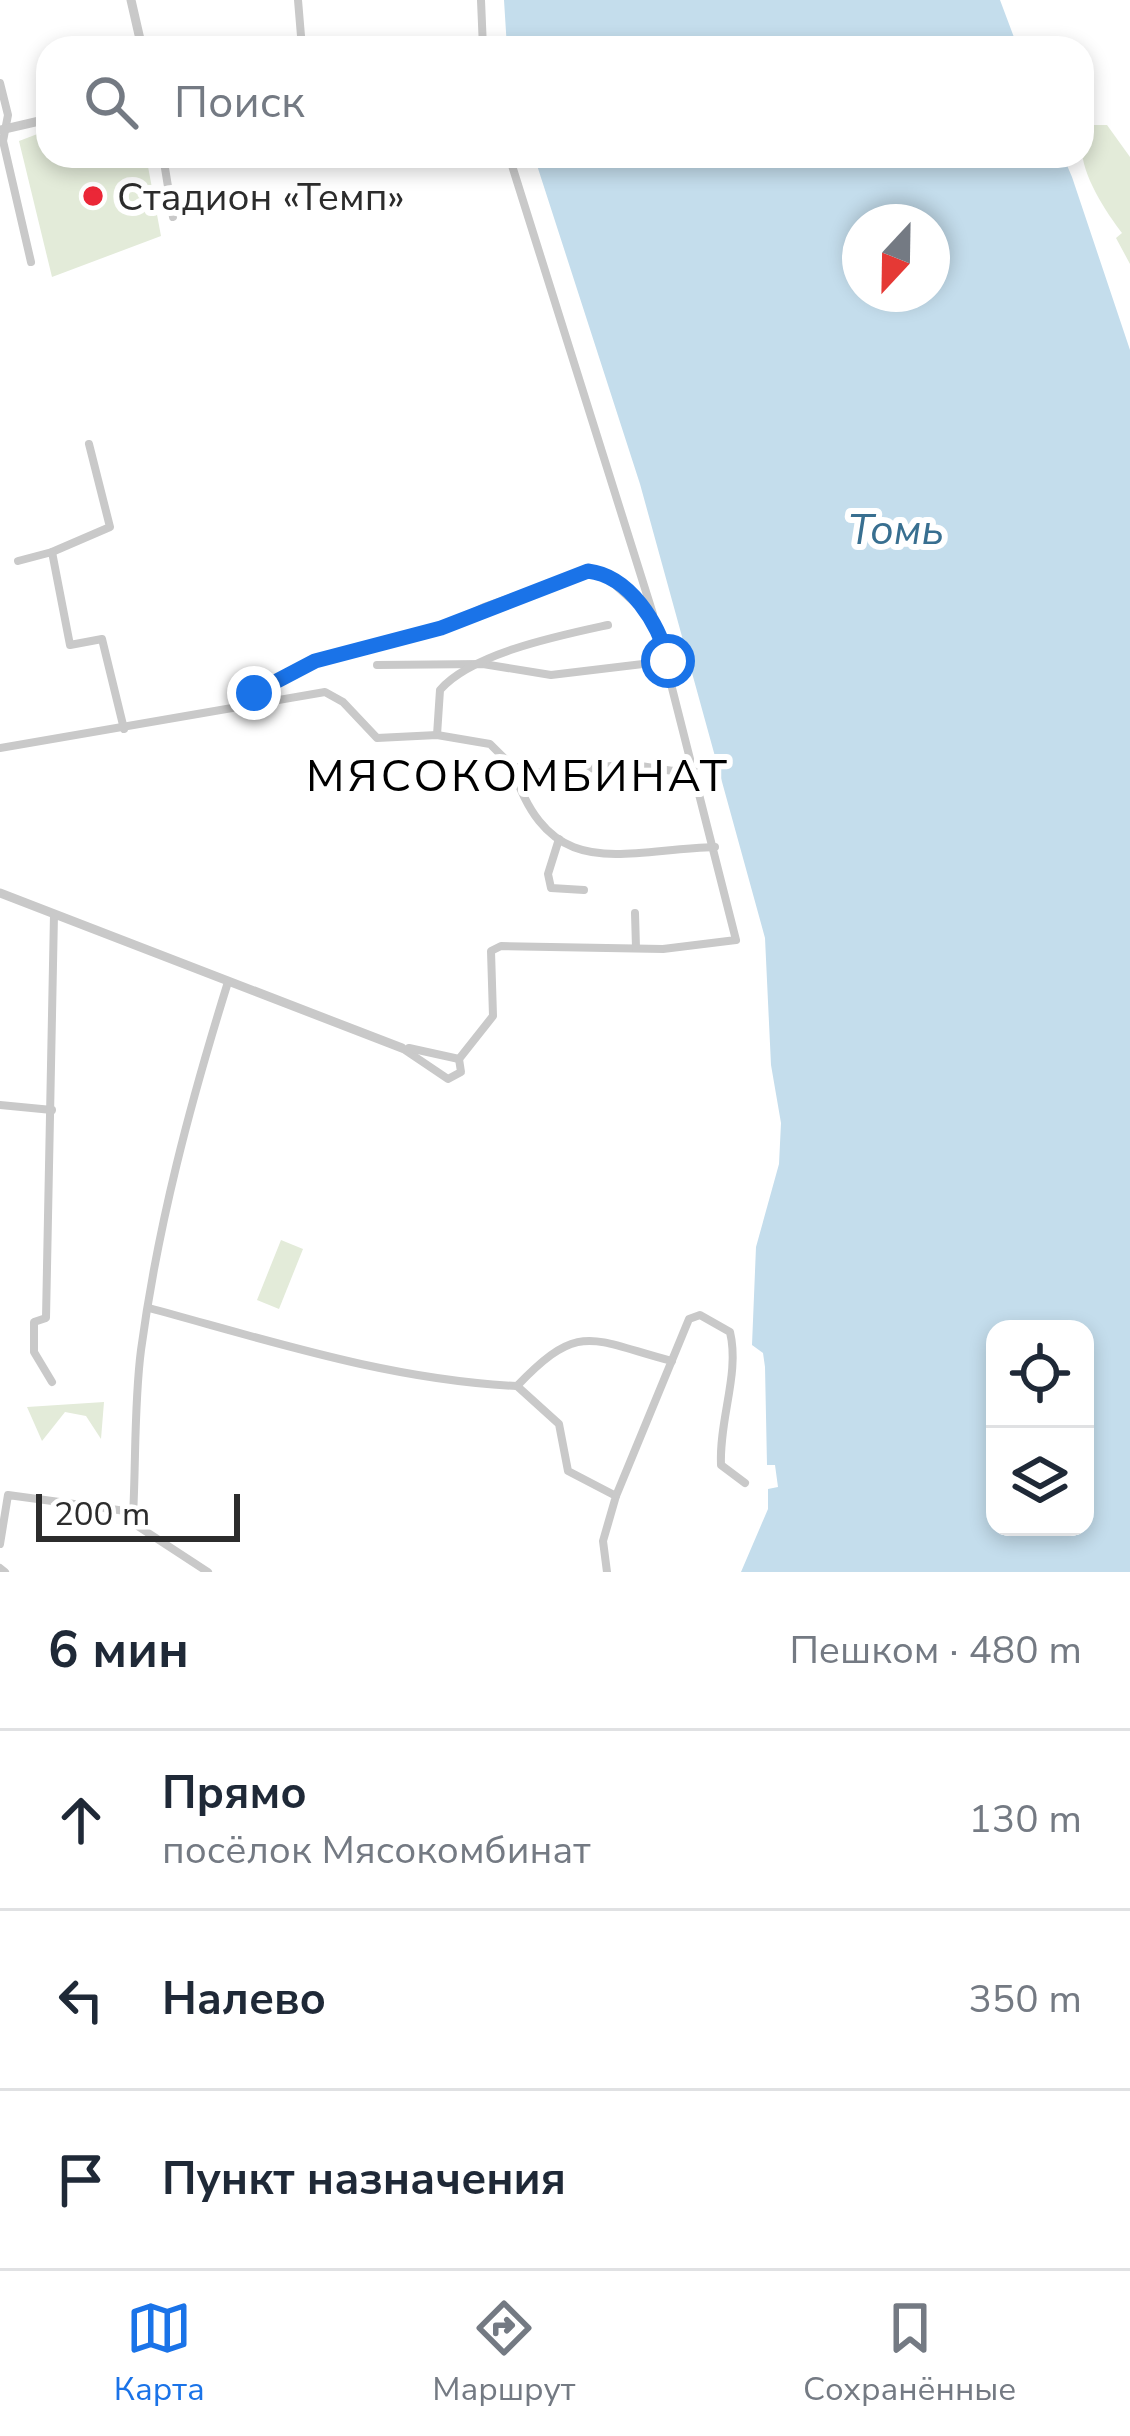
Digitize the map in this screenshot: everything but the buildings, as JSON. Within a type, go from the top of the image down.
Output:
[{"type":"street","points":[[131,0],[139,36]]},
{"type":"street","points":[[298,0],[301,36]]},
{"type":"street","points":[[481,0],[482,36]]},
{"type":"street","points":[[0,83],[3,141],[31,262]]},
{"type":"street","points":[[3,129],[36,122]]},
{"type":"street","points":[[165,168],[173,217]]},
{"type":"street","points":[[402,1048],[448,1079],[460,1072],[459,1059],[493,1016],[491,951],[519,945],[636,948],[736,940],[668,661],[513,168]]},
{"type":"street","points":[[17,560],[52,552],[110,526],[89,444]]},
{"type":"street","points":[[52,552],[70,645],[103,639],[124,729]]},
{"type":"street","points":[[254,700],[254,693],[315,661],[441,628],[588,571],[603,574],[655,621]]},
{"type":"street","points":[[437,735],[440,690],[523,646],[608,625]]},
{"type":"street","points":[[377,664],[483,664],[551,675],[668,661]]},
{"type":"street","points":[[0,748],[124,729],[254,700],[325,692],[343,702],[377,738],[437,735],[490,744],[512,766],[528,806],[559,839],[595,856],[716,847]]},
{"type":"street","points":[[512,766],[544,774],[628,764],[673,771],[695,766]]},
{"type":"street","points":[[559,839],[548,874],[551,888],[584,890]]},
{"type":"street","points":[[0,893],[402,1048],[459,1059]]},
{"type":"street","points":[[635,913],[636,948]]},
{"type":"street","points":[[52,1382],[34,1352],[34,1322],[46,1318],[54,914]]},
{"type":"street","points":[[208,1572],[139,1527],[134,1512],[140,1353],[183,1126],[228,982]]},
{"type":"street","points":[[0,1105],[52,1110]]},
{"type":"street","points":[[149,1308],[378,1370],[452,1384],[517,1386],[560,1424],[568,1471],[616,1496]]},
{"type":"street","points":[[608,1572],[603,1541],[616,1496],[689,1318],[700,1315],[730,1332],[734,1348],[719,1424],[721,1465],[745,1483]]},
{"type":"street","points":[[517,1386],[554,1348],[581,1337],[672,1360]]},
{"type":"street","points":[[0,1544],[8,1495],[134,1512]]},
{"type":"green space","points":[[1094,125],[1107,125],[1130,157],[1130,264],[1116,238],[1122,233],[1086,168],[1094,168]]},
{"type":"green space","name":"Стадион «Темп»","points":[[36,135],[36,168],[148,168],[161,236],[52,277],[19,141]]},
{"type":"green space","points":[[281,1240],[303,1249],[279,1309],[257,1300]]},
{"type":"green space","points":[[104,1402],[101,1439],[86,1416],[65,1412],[42,1441],[27,1407]]},
{"type":"water","points":[[504,0],[1000,0],[1014,36],[506,36]]},
{"type":"water","name":"Томь","points":[[538,168],[1068,168],[1130,350],[1130,1572],[741,1572],[768,1509],[768,1489],[778,1487],[775,1465],[767,1465],[763,1353],[752,1345],[756,1247],[779,1164],[781,1123],[771,1065],[765,938],[640,484]]},
{"type":"place","name":"Стадион «Темп»","points":[[93,196]]},
{"type":"district","name":"МЯСОКОМБИНАТ","points":[[518,775]]},
{"type":"route","points":[[254,693],[315,661],[441,628],[484,607],[588,571],[603,574],[655,621],[668,661]]}]
